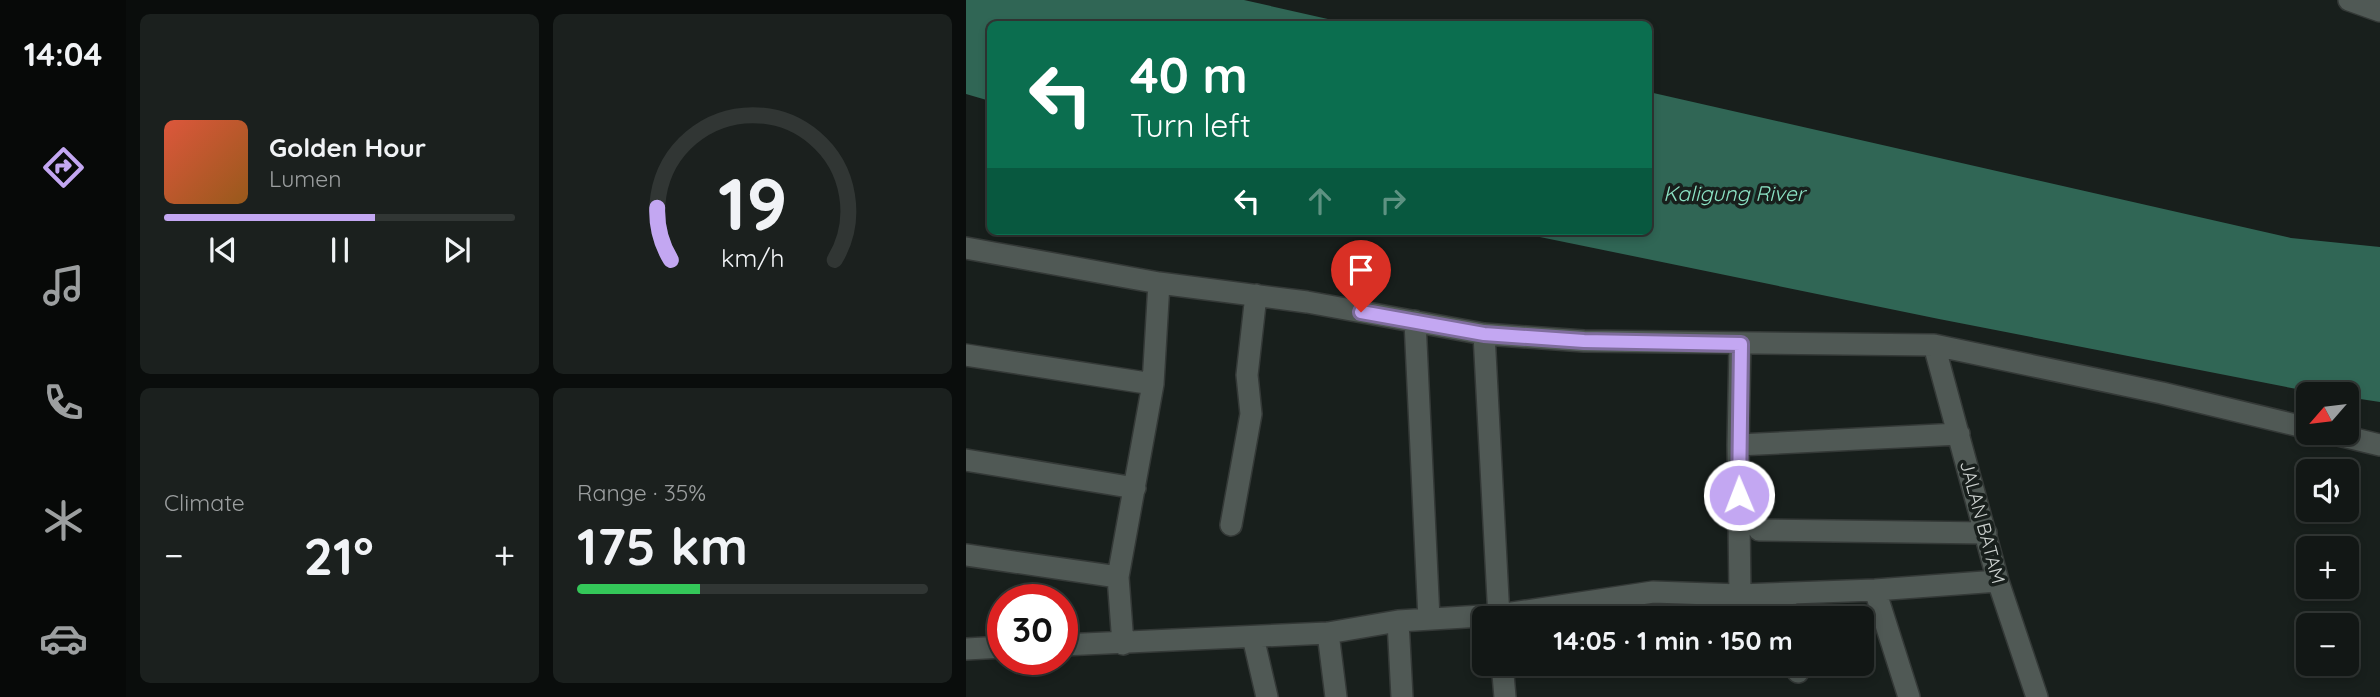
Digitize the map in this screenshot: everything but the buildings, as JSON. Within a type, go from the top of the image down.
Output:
[{"type":"street","points":[[2349,0],[2380,11]]},
{"type":"street","points":[[966,248],[1159,283],[1307,302],[1484,334],[1584,341],[1934,345],[2161,393],[2296,425]]},
{"type":"street","points":[[1123,644],[1118,577],[1153,384],[1159,283]]},
{"type":"street","points":[[1231,525],[1251,414],[1247,375],[1256,295]]},
{"type":"street","points":[[1415,321],[1429,619]]},
{"type":"street","points":[[1484,334],[1498,606]]},
{"type":"street","points":[[1740,596],[1738,445],[1741,344]]},
{"type":"street","name":"JALAN BATAM","points":[[1934,345],[1998,581],[2037,697]]},
{"type":"street","points":[[966,355],[1153,384]]},
{"type":"street","points":[[1738,445],[1959,434]]},
{"type":"street","points":[[2359,440],[2380,445]]},
{"type":"street","points":[[966,460],[1135,488]]},
{"type":"street","points":[[1759,530],[1986,533]]},
{"type":"street","points":[[966,555],[1118,577]]},
{"type":"street","points":[[1563,606],[1653,592],[1740,596],[1998,581]]},
{"type":"street","points":[[1875,590],[1909,697]]},
{"type":"street","points":[[1784,593],[1786,606]]},
{"type":"street","points":[[1078,645],[1328,633],[1398,621],[1472,617]]},
{"type":"street","points":[[1398,621],[1402,697]]},
{"type":"street","points":[[1328,633],[1336,697]]},
{"type":"street","points":[[1253,637],[1267,697]]},
{"type":"street","points":[[966,649],[987,648]]},
{"type":"street","points":[[1503,676],[1505,697]]},
{"type":"water","points":[[966,0],[1244,0],[1337,21],[987,21],[987,100],[966,94]]},
{"type":"water","name":"Kaligung River","points":[[1652,93],[2291,238],[2380,247],[2380,402],[2359,399],[2359,382],[2296,382],[2296,389],[1530,235],[1652,235]]},
{"type":"route","points":[[1361,312],[1484,334],[1584,341],[1741,344],[1739,495]]}]
